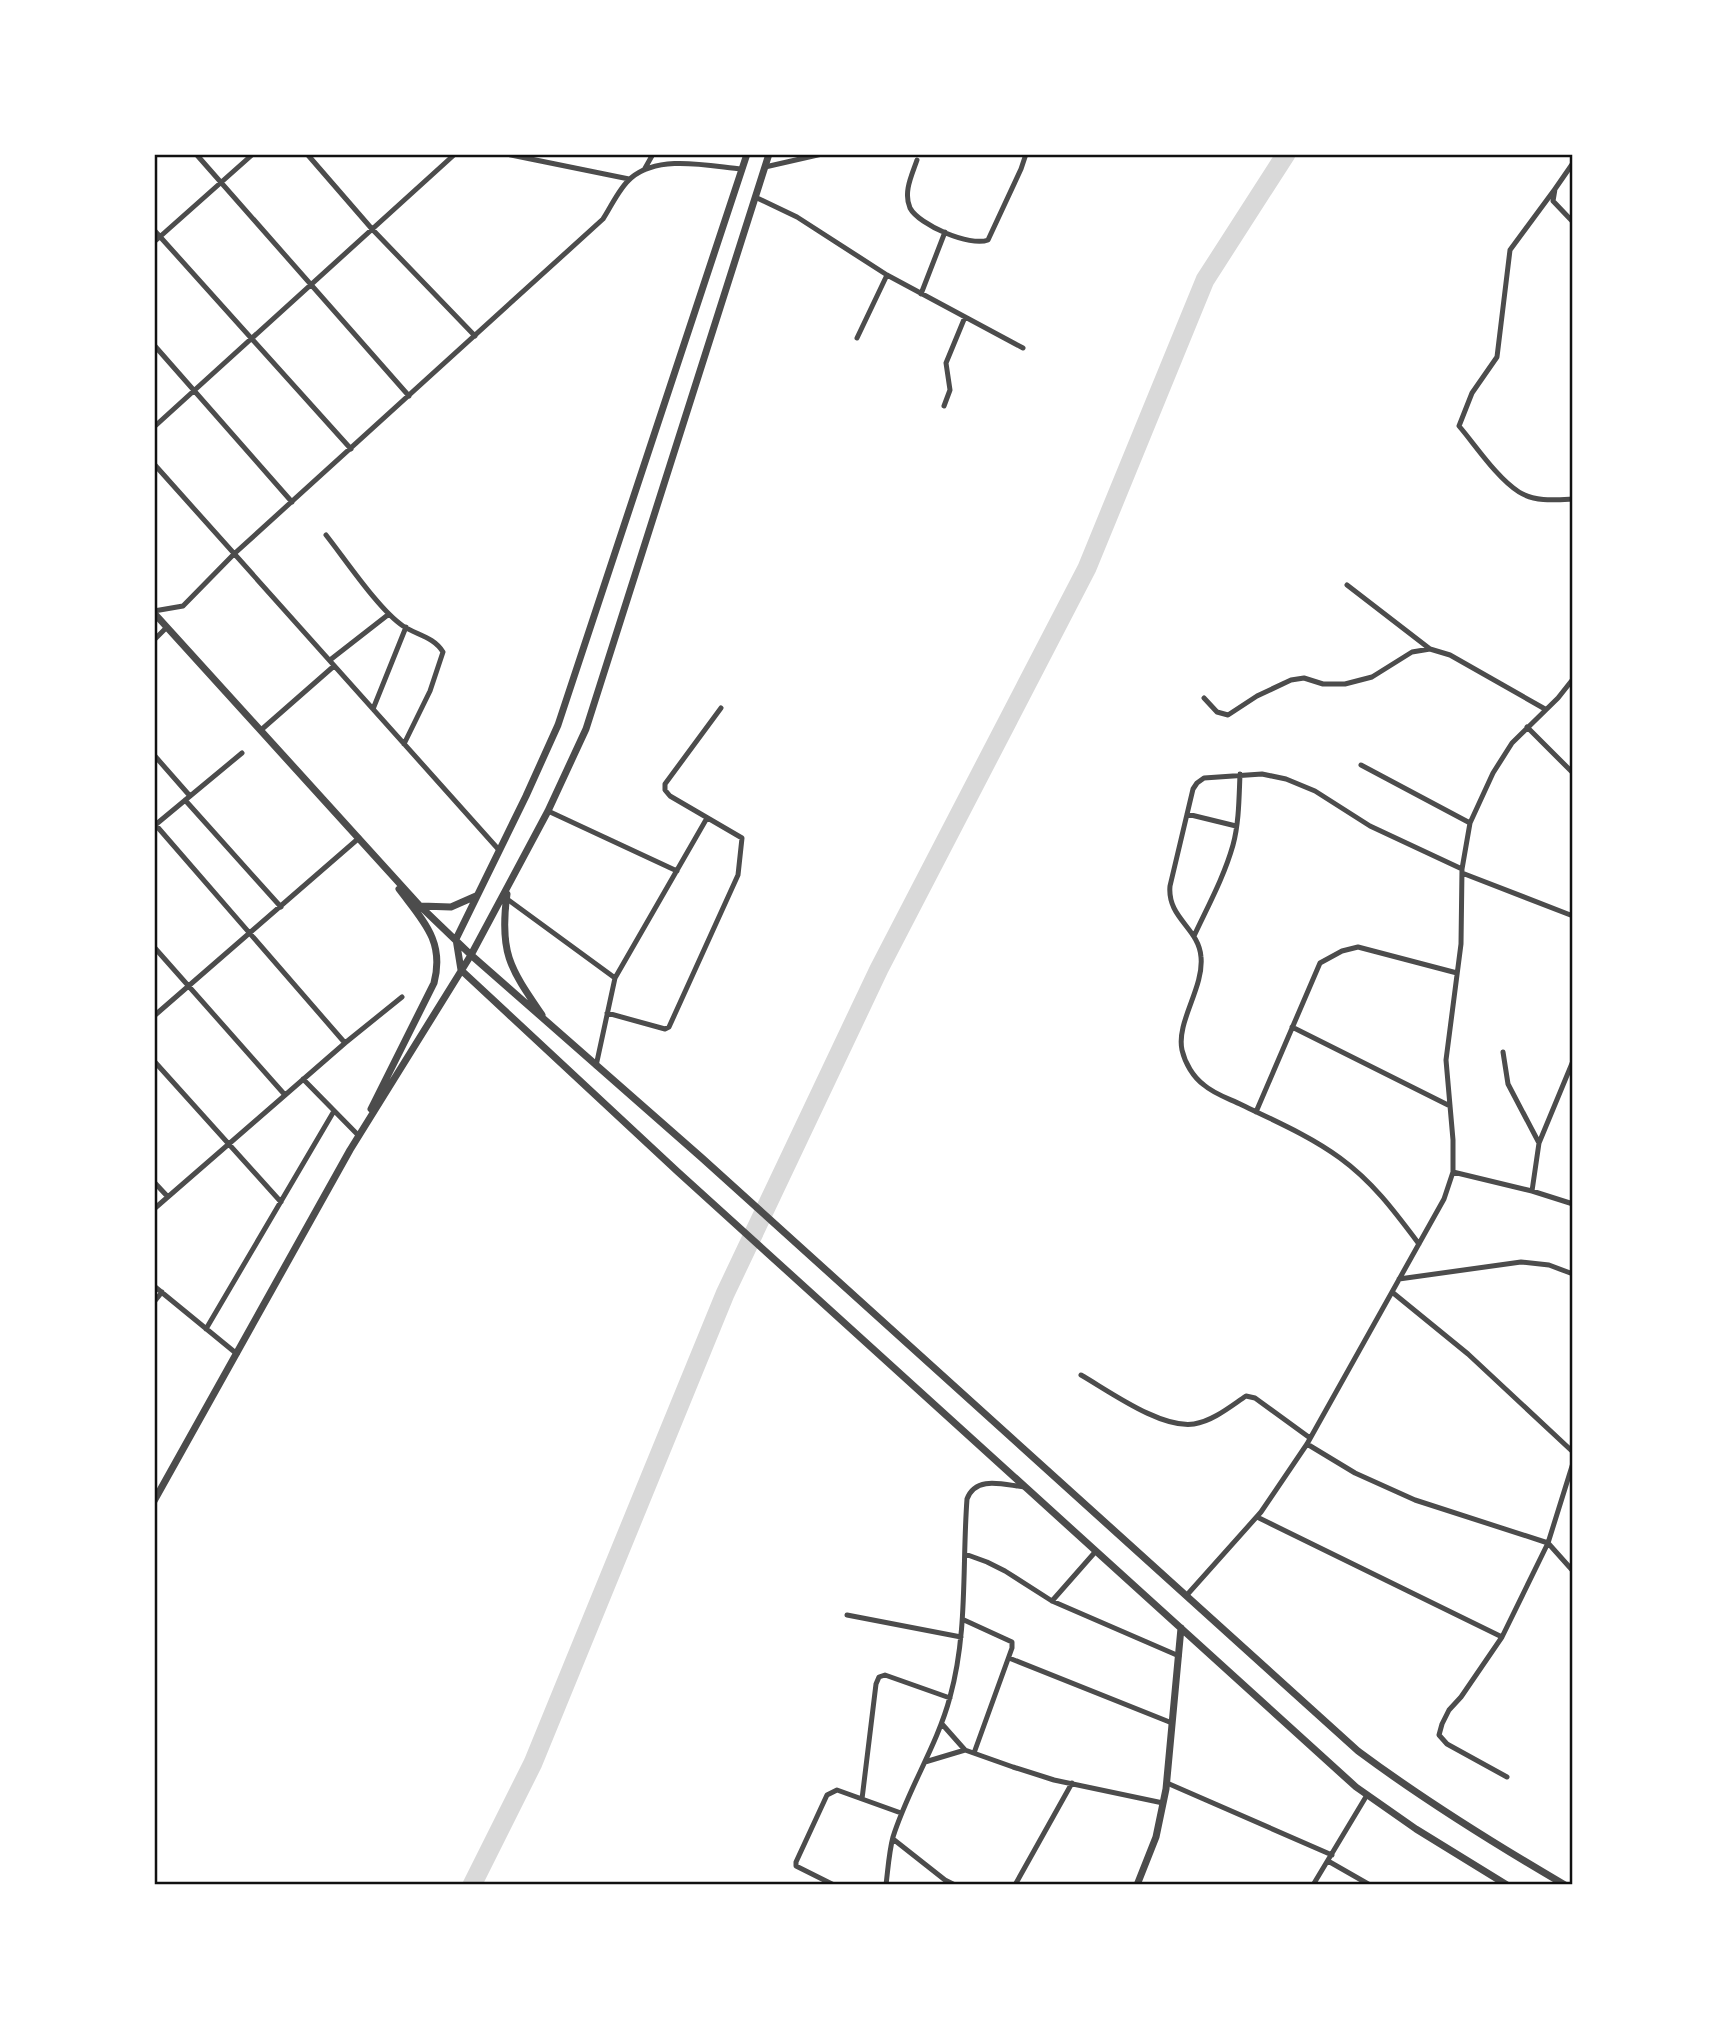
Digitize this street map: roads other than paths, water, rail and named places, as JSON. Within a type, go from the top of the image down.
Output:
[{"type":"street","points":[[196,154],[409,396]]},
{"type":"street","points":[[154,243],[253,154]]},
{"type":"street","points":[[307,154],[372,229],[475,336]]},
{"type":"street","points":[[154,427],[455,154]]},
{"type":"street","points":[[506,154],[629,179]]},
{"type":"street","points":[[644,170],[653,154]]},
{"type":"street","points":[[747,154],[558,725],[456,939],[461,970],[678,1172],[1367,1795],[1416,1829],[1507,1885]]},
{"type":"street","points":[[350,1150],[471,955],[548,811],[586,729],[769,154]]},
{"type":"street","points":[[765,167],[822,154]]},
{"type":"street","points":[[916,160],[907,189],[910,208],[932,226],[965,241],[979,243],[988,240],[1026,154]]},
{"type":"street","points":[[1573,163],[1510,250],[1497,357],[1472,393],[1459,426],[1506,481],[1520,492],[1550,500],[1573,499]]},
{"type":"street","points":[[743,169],[678,164],[644,170],[629,179],[603,219],[234,554],[183,606],[154,612],[420,906],[471,955],[702,1158],[1358,1751],[1417,1794],[1488,1840],[1565,1885]]},
{"type":"street","points":[[1555,189],[1553,201],[1573,222]]},
{"type":"street","points":[[755,197],[797,217],[887,275],[1023,348]]},
{"type":"street","points":[[154,230],[351,449]]},
{"type":"street","points":[[921,294],[944,232]]},
{"type":"street","points":[[857,338],[887,275]]},
{"type":"street","points":[[944,406],[950,390],[946,363],[965,317]]},
{"type":"street","points":[[154,345],[292,502]]},
{"type":"street","points":[[154,464],[499,850]]},
{"type":"street","points":[[326,535],[389,614],[406,627],[438,643],[443,652],[430,691],[404,744]]},
{"type":"street","points":[[1347,585],[1430,649],[1450,655],[1545,709]]},
{"type":"street","points":[[261,730],[389,614]]},
{"type":"street","points":[[154,640],[167,627]]},
{"type":"street","points":[[373,709],[406,627]]},
{"type":"street","points":[[1204,698],[1217,712],[1228,715],[1257,696],[1291,680],[1304,678],[1323,684],[1345,684],[1373,677],[1412,652],[1430,649]]},
{"type":"street","points":[[1186,1596],[1257,1517],[1309,1441],[1444,1199],[1453,1172],[1446,1060],[1461,944],[1462,871],[1470,823],[1493,773],[1512,743],[1573,679]]},
{"type":"street","points":[[607,1013],[665,1029],[672,1024],[738,875],[742,838],[670,796],[665,790],[666,784],[721,708]]},
{"type":"street","points":[[1527,727],[1573,774]]},
{"type":"street","points":[[242,753],[155,824],[345,1043]]},
{"type":"street","points":[[154,755],[281,907]]},
{"type":"street","points":[[1361,765],[1470,823]]},
{"type":"street","points":[[1194,936],[1234,843],[1240,774]]},
{"type":"street","points":[[1419,1244],[1365,1178],[1306,1137],[1203,1085],[1186,1064],[1181,1045],[1198,987],[1201,956],[1194,936],[1169,900],[1193,789],[1204,778],[1240,774],[1262,774],[1286,779],[1315,791],[1370,826],[1462,871],[1573,916]]},
{"type":"street","points":[[548,811],[677,871]]},
{"type":"street","points":[[1187,814],[1236,826]]},
{"type":"street","points":[[596,1066],[615,978],[707,818]]},
{"type":"street","points":[[154,1016],[359,838]]},
{"type":"street","points":[[154,1501],[350,1150],[434,983],[439,965],[432,936],[378,860]]},
{"type":"street","points":[[508,888],[504,944],[514,975],[551,1027]]},
{"type":"street","points":[[420,906],[452,907],[477,896]]},
{"type":"street","points":[[506,898],[615,978]]},
{"type":"street","points":[[154,947],[285,1095]]},
{"type":"street","points":[[1256,1112],[1320,963],[1342,951],[1358,947],[1457,973]]},
{"type":"street","points":[[154,1209],[402,997]]},
{"type":"street","points":[[1292,1027],[1450,1106]]},
{"type":"street","points":[[1503,1052],[1508,1084],[1539,1143]]},
{"type":"street","points":[[1532,1191],[1539,1143],[1573,1060]]},
{"type":"street","points":[[154,1061],[281,1202]]},
{"type":"street","points":[[303,1079],[358,1135]]},
{"type":"street","points":[[206,1329],[334,1111]]},
{"type":"street","points":[[1453,1172],[1573,1204]]},
{"type":"street","points":[[154,1182],[168,1197]]},
{"type":"street","points":[[1399,1279],[1521,1262],[1549,1265],[1573,1274]]},
{"type":"street","points":[[154,1286],[237,1354]]},
{"type":"street","points":[[154,1302],[162,1292]]},
{"type":"street","points":[[1392,1292],[1468,1354],[1573,1452]]},
{"type":"street","points":[[1081,1375],[1143,1412],[1167,1420],[1193,1424],[1213,1417],[1246,1395],[1255,1398],[1355,1473],[1415,1500],[1548,1544],[1573,1571]]},
{"type":"street","points":[[1507,1777],[1447,1744],[1440,1735],[1442,1724],[1449,1710],[1502,1637],[1548,1544],[1573,1463]]},
{"type":"street","points":[[886,1885],[893,1839],[901,1813],[942,1724],[950,1698],[964,1620],[967,1499],[971,1490],[981,1483],[1026,1487]]},
{"type":"street","points":[[1257,1517],[1502,1637]]},
{"type":"street","points":[[1052,1601],[1096,1551]]},
{"type":"street","points":[[965,1554],[1004,1571],[1052,1601],[1179,1656]]},
{"type":"street","points":[[847,1615],[961,1637]]},
{"type":"street","points":[[964,1620],[1012,1642],[1009,1658],[974,1753]]},
{"type":"street","points":[[1137,1885],[1156,1837],[1167,1783],[1181,1628]]},
{"type":"street","points":[[1009,1658],[1172,1723]]},
{"type":"street","points":[[862,1800],[876,1684],[880,1677],[885,1675],[950,1698]]},
{"type":"street","points":[[942,1724],[965,1750],[1072,1783],[1163,1803]]},
{"type":"street","points":[[925,1762],[965,1750]]},
{"type":"street","points":[[1015,1885],[1072,1783]]},
{"type":"street","points":[[1167,1783],[1330,1858],[1370,1885]]},
{"type":"street","points":[[834,1885],[799,1869],[796,1862],[827,1796],[837,1790],[901,1813]]},
{"type":"street","points":[[1313,1885],[1367,1795]]},
{"type":"street","points":[[893,1839],[955,1885]]},
{"type":"waterway","points":[[472,1885],[533,1763],[725,1294],[879,969],[1087,568],[1205,280],[1286,154]]}]
